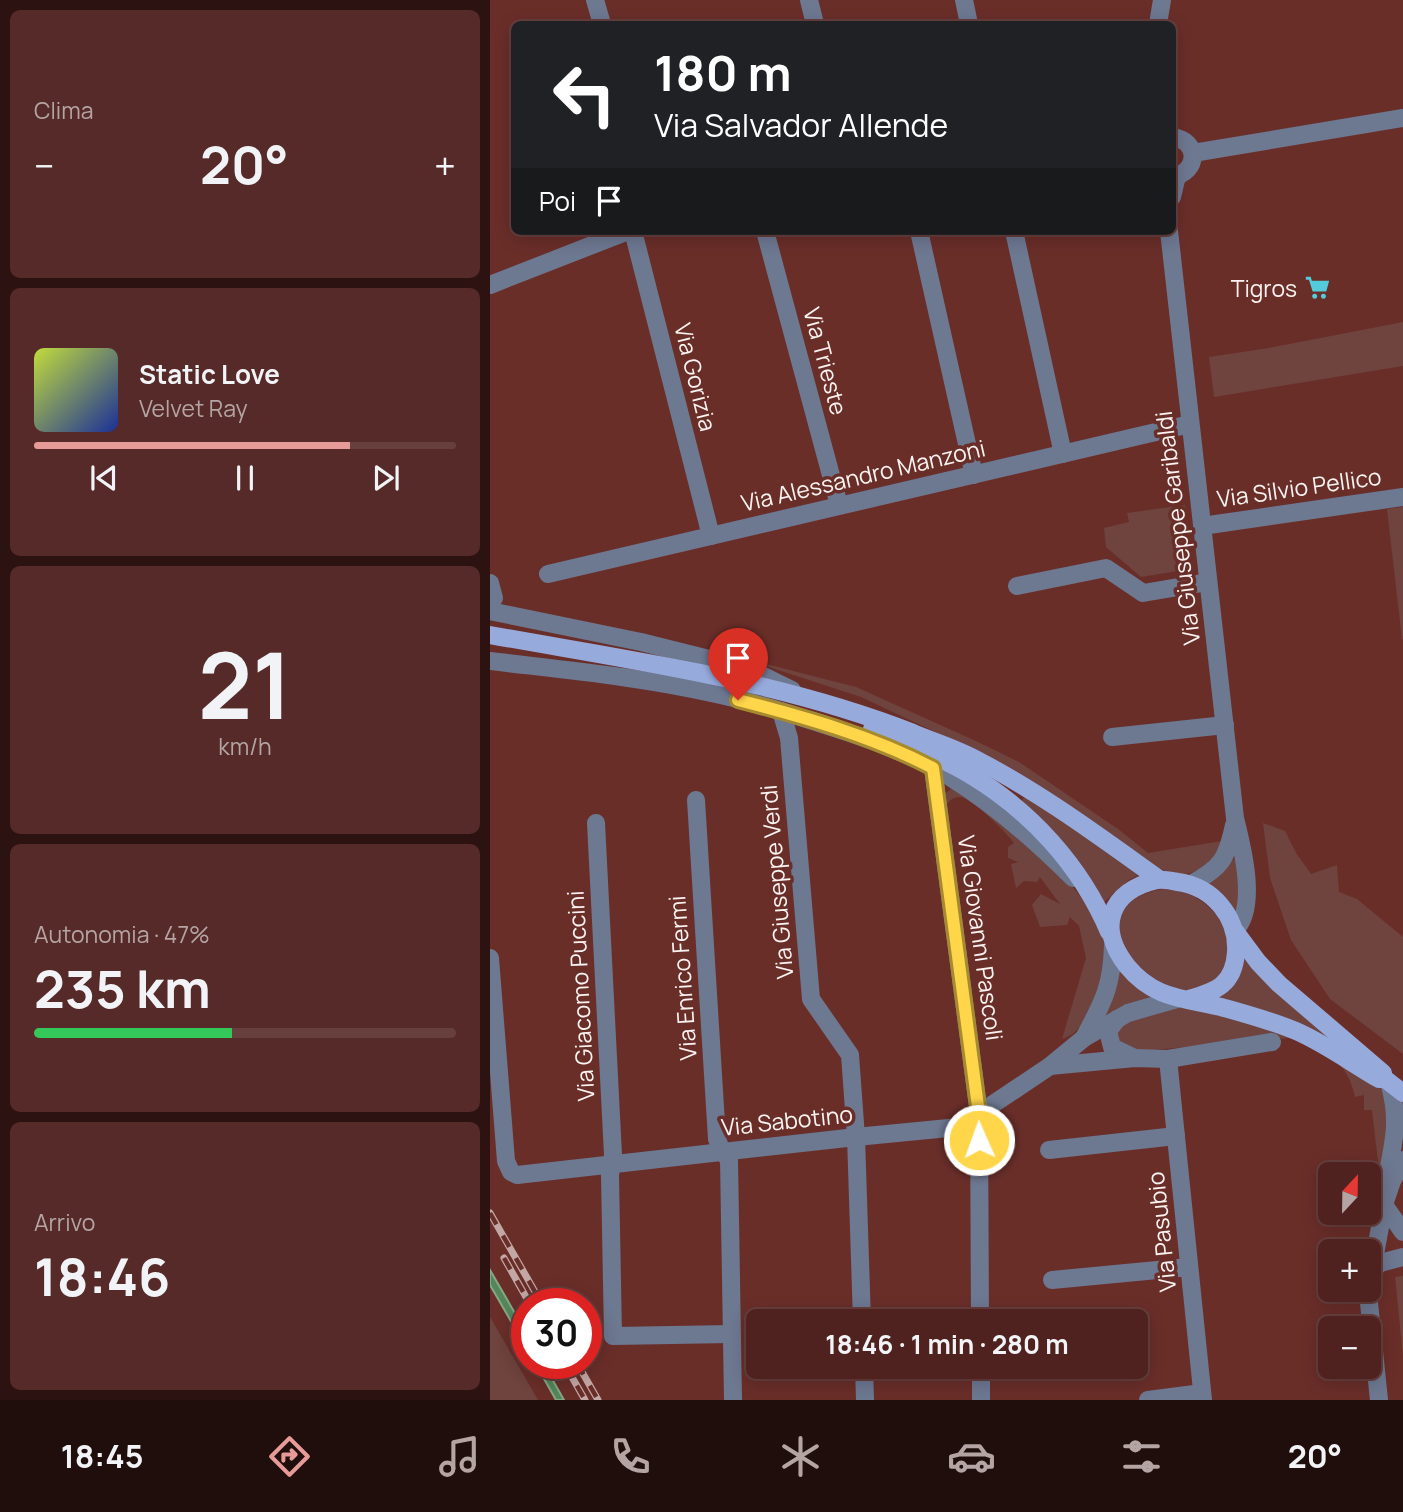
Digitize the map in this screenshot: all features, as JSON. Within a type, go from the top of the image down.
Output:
[{"type":"main road","points":[[490,635],[670,667],[812,699],[867,715],[975,758],[1057,808],[1158,879],[1191,884],[1216,900],[1235,930],[1273,978],[1376,1065],[1392,1085]]},
{"type":"main road","points":[[812,699],[968,773],[1002,796],[1062,852],[1098,907],[1112,940],[1129,968],[1146,985],[1183,999],[1241,1012],[1299,1032],[1392,1085]]},
{"type":"main road","points":[[1112,940],[1110,919],[1119,901],[1158,879]]},
{"type":"main road","points":[[1183,999],[1217,990],[1228,980],[1236,959],[1235,930]]},
{"type":"street","points":[[595,0],[601,21]]},
{"type":"street","points":[[809,0],[814,21]]},
{"type":"street","points":[[964,0],[968,21]]},
{"type":"street","points":[[1159,21],[1163,0]]},
{"type":"street","points":[[1176,176],[1190,169],[1186,144],[1403,118]]},
{"type":"street","points":[[491,283],[620,235]]},
{"type":"street","name":"Via Gorizia","points":[[632,235],[711,536]]},
{"type":"street","name":"Via Trieste","points":[[766,235],[839,505]]},
{"type":"street","points":[[920,235],[974,475]]},
{"type":"street","points":[[1015,235],[1063,454]]},
{"type":"street","name":"Via Giuseppe Garibaldi","points":[[1169,235],[1235,818],[1246,879],[1243,918],[1235,930]]},
{"type":"street","name":"Via Alessandro Manzoni","points":[[548,575],[1190,424]]},
{"type":"street","name":"Via Silvio Pellico","points":[[1202,526],[1403,497]]},
{"type":"street","points":[[1017,586],[1106,568],[1143,593],[1208,582]]},
{"type":"street","points":[[491,597],[641,642],[749,669],[812,699]]},
{"type":"street","points":[[490,661],[581,672],[717,694],[803,718],[902,753],[933,768],[985,802],[1036,842],[1098,907]]},
{"type":"street","name":"Via Giuseppe Verdi","points":[[780,711],[786,722],[789,738],[811,999],[850,1055],[856,1136],[862,1309]]},
{"type":"street","points":[[789,738],[794,726],[803,718]]},
{"type":"street","points":[[1112,737],[1225,725]]},
{"type":"street","name":"Via Giovanni Pascoli","points":[[933,768],[979,1114],[980,1309]]},
{"type":"street","name":"Via Enrico Fermi","points":[[696,800],[717,1139],[722,1152],[729,1159],[733,1400]]},
{"type":"street","name":"Via Giuseppe Garibaldi","points":[[1191,884],[1221,864],[1229,848],[1235,818]]},
{"type":"street","name":"Via Giacomo Puccini","points":[[596,823],[613,1155],[613,1336],[731,1334]]},
{"type":"street","points":[[1084,1038],[1104,1000],[1112,973],[1112,940]]},
{"type":"street","name":"Via Sabotino","points":[[490,958],[506,1158],[511,1172],[517,1175],[856,1136],[959,1127],[1050,1066],[1084,1038]]},
{"type":"street","points":[[1084,1038],[1139,1008],[1183,999]]},
{"type":"street","points":[[1117,1019],[1108,1031],[1112,1047],[1135,1058]]},
{"type":"street","name":"Via Sabotino","points":[[1050,1066],[1135,1058],[1168,1059],[1272,1042]]},
{"type":"street","name":"Via Pasubio","points":[[1168,1059],[1202,1397]]},
{"type":"street","points":[[1392,1085],[1396,1127],[1383,1196],[1384,1205],[1403,1232]]},
{"type":"street","points":[[1049,1150],[1176,1136]]},
{"type":"street","points":[[1377,1239],[1384,1205],[1402,1162]]},
{"type":"street","points":[[1381,1240],[1403,1241]]},
{"type":"street","points":[[1381,1246],[1403,1256]]},
{"type":"street","points":[[1381,1263],[1403,1256]]},
{"type":"street","points":[[1052,1280],[1189,1266]]},
{"type":"street","points":[[1369,1302],[1379,1400]]},
{"type":"street","points":[[864,1379],[865,1400]]},
{"type":"street","points":[[981,1379],[981,1400]]},
{"type":"street","points":[[1147,1400],[1202,1397]]},
{"type":"shaded area","points":[[1403,322],[1403,366],[1214,397],[1209,357]]},
{"type":"shaded area","points":[[1185,505],[1190,569],[1141,577],[1106,547],[1104,528],[1129,522],[1127,513]]},
{"type":"shaded area","points":[[1403,507],[1403,639],[1402,639],[1387,509]]},
{"type":"shaded area","points":[[738,657],[856,687],[978,742],[1019,762],[1118,829],[1148,853],[1222,841],[1218,856],[1190,873],[1177,874],[1158,868],[952,740],[861,697]]},
{"type":"shaded area","points":[[958,787],[1056,868],[1079,894],[1096,921],[1106,947],[1105,977],[1083,1023],[1069,1036],[1062,1039],[1086,958],[1079,926],[1070,917],[1067,925],[1040,927],[1032,905],[1041,894],[1060,904],[1040,877],[1037,882],[1024,881],[1016,888],[1011,864],[1018,862],[1008,858],[1008,847],[1014,843],[990,818],[964,798],[953,798],[946,806],[946,793]]},
{"type":"shaded area","points":[[1026,797],[1139,875],[1129,880],[1103,903],[1023,804],[1022,799]]},
{"type":"shaded area","points":[[1263,823],[1285,831],[1311,874],[1337,865],[1339,892],[1357,899],[1403,937],[1403,1054],[1330,999],[1291,940],[1270,878]]},
{"type":"shaded area","points":[[1237,856],[1240,867],[1238,918],[1225,898],[1207,883]]},
{"type":"shaded area","points":[[1169,888],[1200,900],[1212,909],[1226,934],[1228,948],[1218,980],[1193,991],[1170,990],[1149,979],[1125,953],[1119,940],[1117,916],[1122,910],[1140,896]]},
{"type":"shaded area","points":[[1244,950],[1328,1033],[1325,1039],[1215,1000],[1233,986]]},
{"type":"shaded area","points":[[1118,967],[1156,998],[1097,1028]]},
{"type":"shaded area","points":[[1181,1007],[1249,1020],[1305,1042],[1289,1038],[1153,1050],[1127,1049],[1118,1042],[1118,1032],[1122,1024],[1130,1018],[1150,1011]]},
{"type":"shaded area","points":[[1327,1053],[1374,1081],[1384,1090],[1390,1102],[1392,1123],[1381,1187],[1381,1162],[1378,1162],[1372,1110],[1364,1110],[1364,1095],[1355,1097],[1347,1074]]},
{"type":"shaded area","points":[[490,1270],[511,1306],[511,1321],[490,1285]]},
{"type":"shaded area","points":[[1403,1276],[1403,1356],[1395,1277]]},
{"type":"shaded area","points":[[490,1317],[511,1353],[511,1379],[526,1379],[538,1400],[490,1400]]},
{"type":"shaded area","points":[[544,1379],[552,1379],[564,1400],[556,1400]]},
{"type":"railway","points":[[490,1213],[533,1288]]},
{"type":"railway","points":[[504,1258],[521,1288]]},
{"type":"railway","points":[[573,1379],[585,1400]]},
{"type":"railway","points":[[586,1379],[598,1400]]},
{"type":"place","name":"Tigros","points":[[1317,288]]},
{"type":"route","points":[[738,700],[852,733],[933,768],[979,1114],[979,1140]]}]
